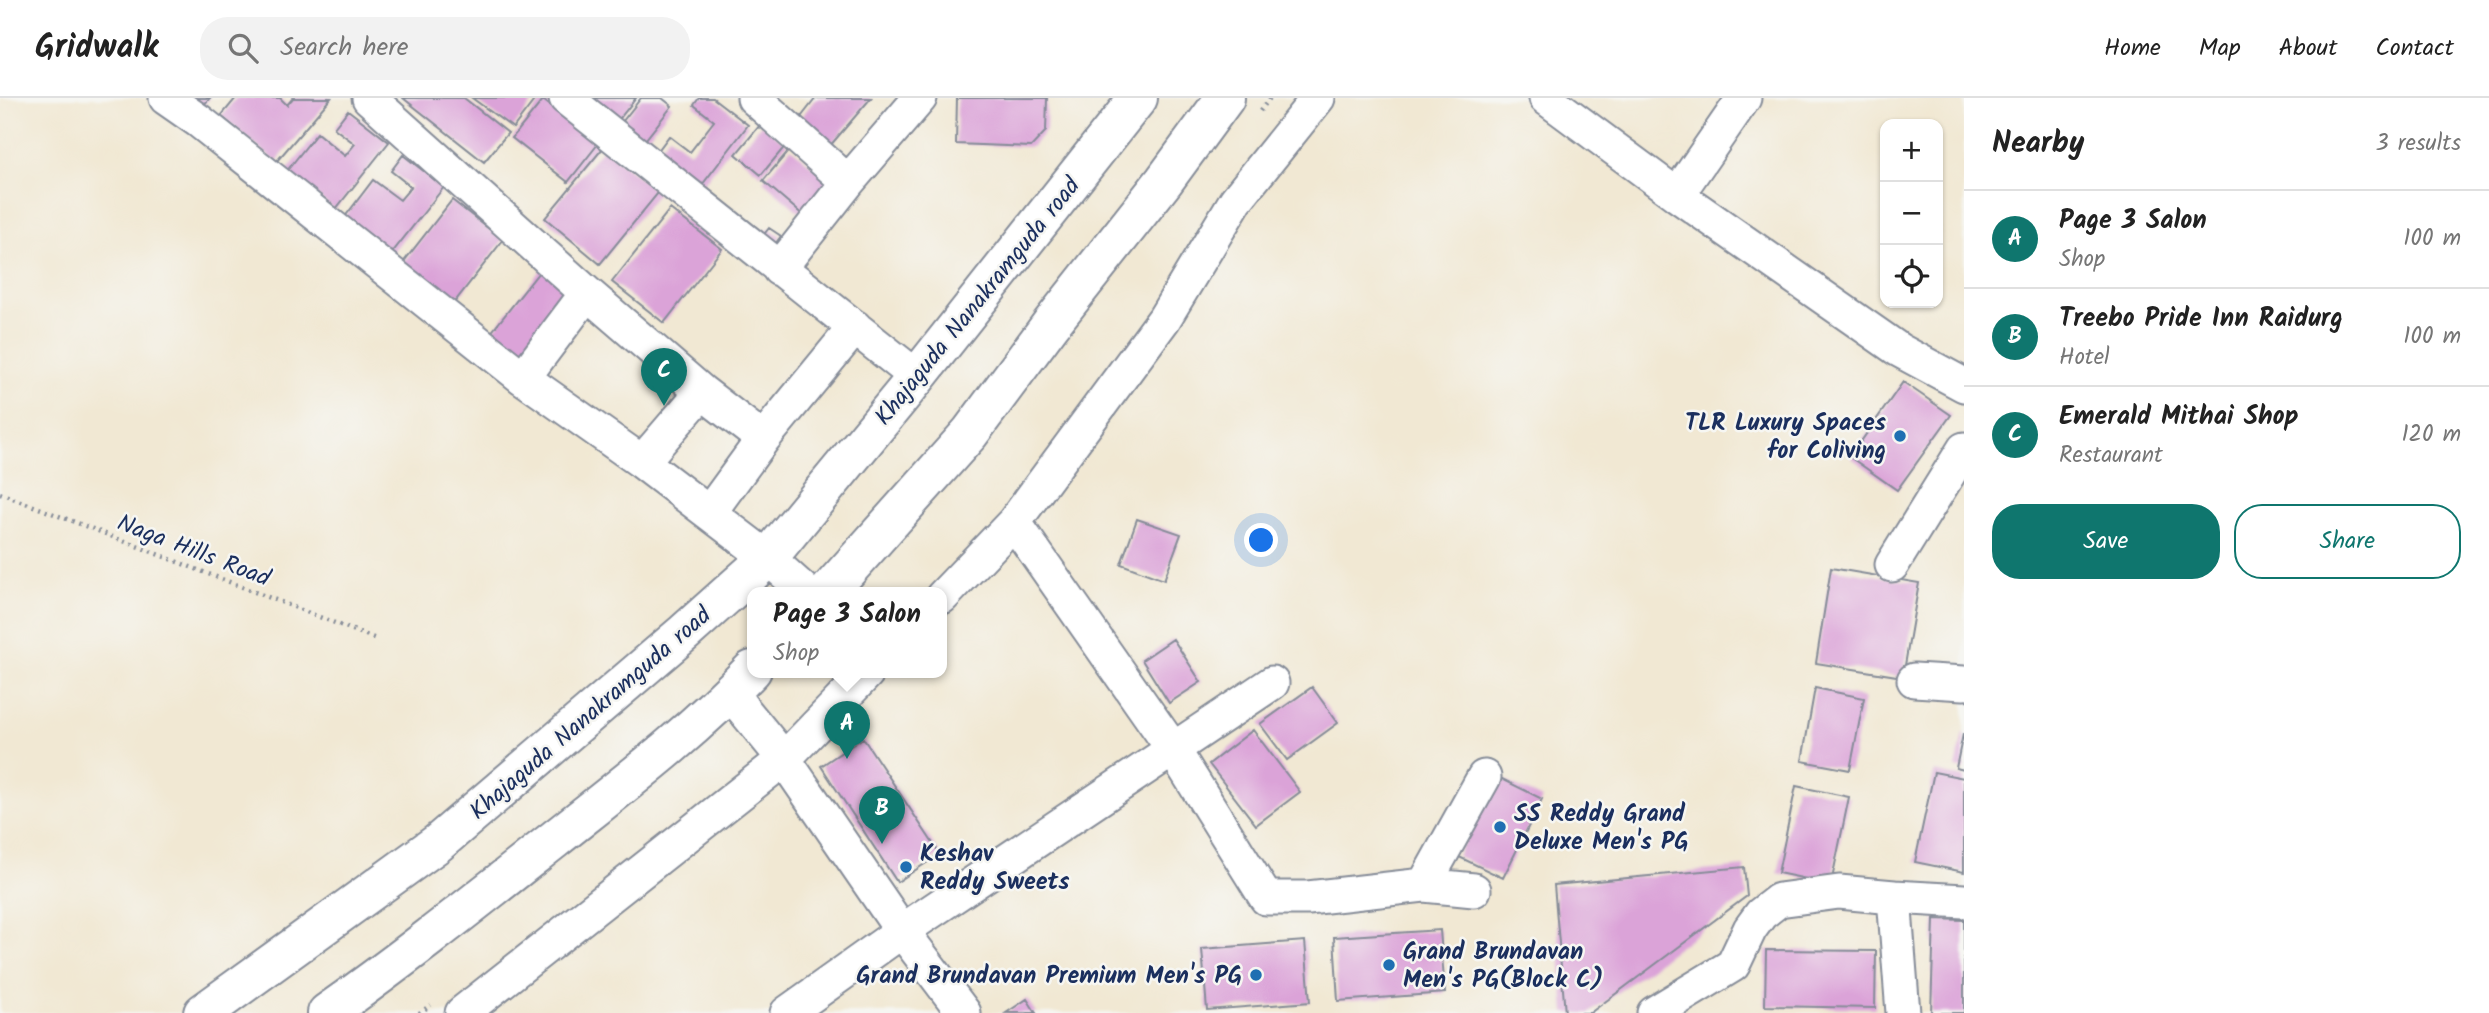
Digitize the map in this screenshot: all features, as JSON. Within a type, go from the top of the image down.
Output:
[{"type":"main road","name":"Khajaguda Nanakramguda road","points":[[203,1013],[438,843],[684,634],[768,558],[917,377],[1138,98]]},
{"type":"main road","points":[[832,587],[970,433],[1225,98]]},
{"type":"main road","points":[[327,1013],[395,965],[655,760],[741,682]]},
{"type":"street","points":[[166,98],[208,109],[523,378],[642,462],[768,558],[800,587]]},
{"type":"street","points":[[566,98],[917,377]]},
{"type":"street","points":[[754,98],[848,182]]},
{"type":"street","points":[[779,269],[848,182],[920,98]]},
{"type":"street","points":[[947,592],[1014,523],[1164,318],[1236,200],[1318,98]]},
{"type":"street","points":[[1546,98],[1677,194],[1899,349],[1964,384]]},
{"type":"street","points":[[1677,194],[1744,98]]},
{"type":"street","points":[[374,100],[587,293],[702,392],[763,439]]},
{"type":"street","points":[[523,378],[587,293]]},
{"type":"street","points":[[709,513],[763,439],[855,327]]},
{"type":"street","points":[[642,462],[702,392]]},
{"type":"street","points":[[1892,565],[1964,449]]},
{"type":"street","points":[[1014,523],[1173,749],[1266,898],[1308,898],[1424,885],[1474,890]]},
{"type":"street","points":[[462,1013],[785,758],[862,678]]},
{"type":"street","points":[[1914,680],[1964,683]]},
{"type":"street","points":[[741,682],[785,758],[902,931],[964,1013]]},
{"type":"street","points":[[787,1013],[902,931],[1272,684]]},
{"type":"street","points":[[1424,885],[1484,777]]},
{"type":"street","points":[[1654,1013],[1733,965],[1750,929],[1761,914],[1779,900],[1839,892],[1964,901]]},
{"type":"street","points":[[1894,897],[1903,1013]]},
{"type":"path","name":"Naga Hills Road","points":[[0,493],[376,639]]},
{"type":"building","points":[[190,98],[210,98],[202,107]]},
{"type":"building","points":[[236,98],[280,98],[287,105],[293,98],[331,98],[276,162],[221,116]]},
{"type":"building","points":[[403,98],[464,98],[508,133],[484,162]]},
{"type":"building","points":[[472,98],[536,98],[513,128]]},
{"type":"building","points":[[596,98],[636,98],[616,123],[591,104]]},
{"type":"building","points":[[641,98],[662,98],[672,106],[642,144],[619,126]]},
{"type":"building","points":[[699,98],[713,98],[748,125],[695,194],[651,160],[669,136],[690,152],[714,121],[694,105]]},
{"type":"building","points":[[816,98],[871,98],[829,147],[798,121]]},
{"type":"building","points":[[957,98],[1047,98],[1046,131],[1031,147],[956,144]]},
{"type":"building","points":[[543,100],[598,144],[568,182],[512,138]]},
{"type":"building","points":[[348,110],[389,142],[335,210],[286,172],[317,133],[345,156],[355,144],[334,128]]},
{"type":"building","points":[[761,124],[787,144],[761,175],[736,154]]},
{"type":"building","points":[[603,148],[658,193],[600,264],[545,218]]},
{"type":"building","points":[[791,148],[832,183],[804,216],[763,181]]},
{"type":"building","points":[[403,155],[444,187],[391,254],[344,218],[373,180],[400,200],[411,187],[391,171]]},
{"type":"building","points":[[452,200],[503,240],[453,304],[402,264]]},
{"type":"building","points":[[670,209],[722,249],[664,323],[612,282]]},
{"type":"building","points":[[769,228],[781,236],[770,251],[758,242]]},
{"type":"building","points":[[543,267],[580,296],[528,363],[490,334]]},
{"type":"building","name":"TLR Luxury Spaces for Coliving","points":[[1903,382],[1951,415],[1897,490],[1850,457]]},
{"type":"building","points":[[1137,519],[1181,534],[1164,580],[1121,564]]},
{"type":"building","points":[[1831,568],[1919,583],[1903,677],[1816,663]]},
{"type":"building","points":[[1173,639],[1201,682],[1169,703],[1142,660]]},
{"type":"building","points":[[1312,687],[1338,723],[1287,760],[1260,724]]},
{"type":"building","points":[[1815,688],[1864,698],[1850,770],[1802,761]]},
{"type":"building","points":[[1253,730],[1300,792],[1256,825],[1209,764]]},
{"type":"building","points":[[1964,734],[1964,770],[1956,768]]},
{"type":"building","points":[[863,738],[940,854],[897,882],[821,766]]},
{"type":"building","points":[[1934,772],[1964,778],[1964,872],[1915,862]]},
{"type":"building","name":"SS Reddy Grand Deluxe Men's PG","points":[[1496,776],[1542,799],[1503,878],[1457,856]]},
{"type":"building","points":[[1796,786],[1849,797],[1831,884],[1778,873]]},
{"type":"building","points":[[1744,867],[1747,896],[1590,1013],[1565,1013],[1554,885]]},
{"type":"building","points":[[1934,919],[1964,920],[1964,1013],[1931,1013]]},
{"type":"building","name":"Grand Brundavan Men's PG(Block C)","points":[[1440,930],[1445,993],[1338,1001],[1334,937]]},
{"type":"building","name":"Grand Brundavan Premium Men's PG","points":[[1305,941],[1310,1002],[1207,1010],[1202,949]]},
{"type":"building","points":[[1766,950],[1876,951],[1875,1008],[1765,1006]]},
{"type":"building","points":[[1027,999],[1036,1013],[1006,1013]]},
{"type":"place","name":"Emerald Mithai Shop","points":[[664,406]]},
{"type":"place","name":"TLR Luxury Spaces for Coliving","points":[[1900,436]]},
{"type":"place","name":"Page 3 Salon","points":[[847,759]]},
{"type":"place","name":"SS Reddy Grand Deluxe Men's PG","points":[[1500,827]]},
{"type":"place","name":"Treebo Pride Inn Raidurg","points":[[882,844]]},
{"type":"place","name":"Keshav Reddy Sweets","points":[[906,867]]},
{"type":"place","name":"Grand Brundavan Men's PG(Block C)","points":[[1389,965]]},
{"type":"place","name":"Grand Brundavan Premium Men's PG","points":[[1256,975]]}]
